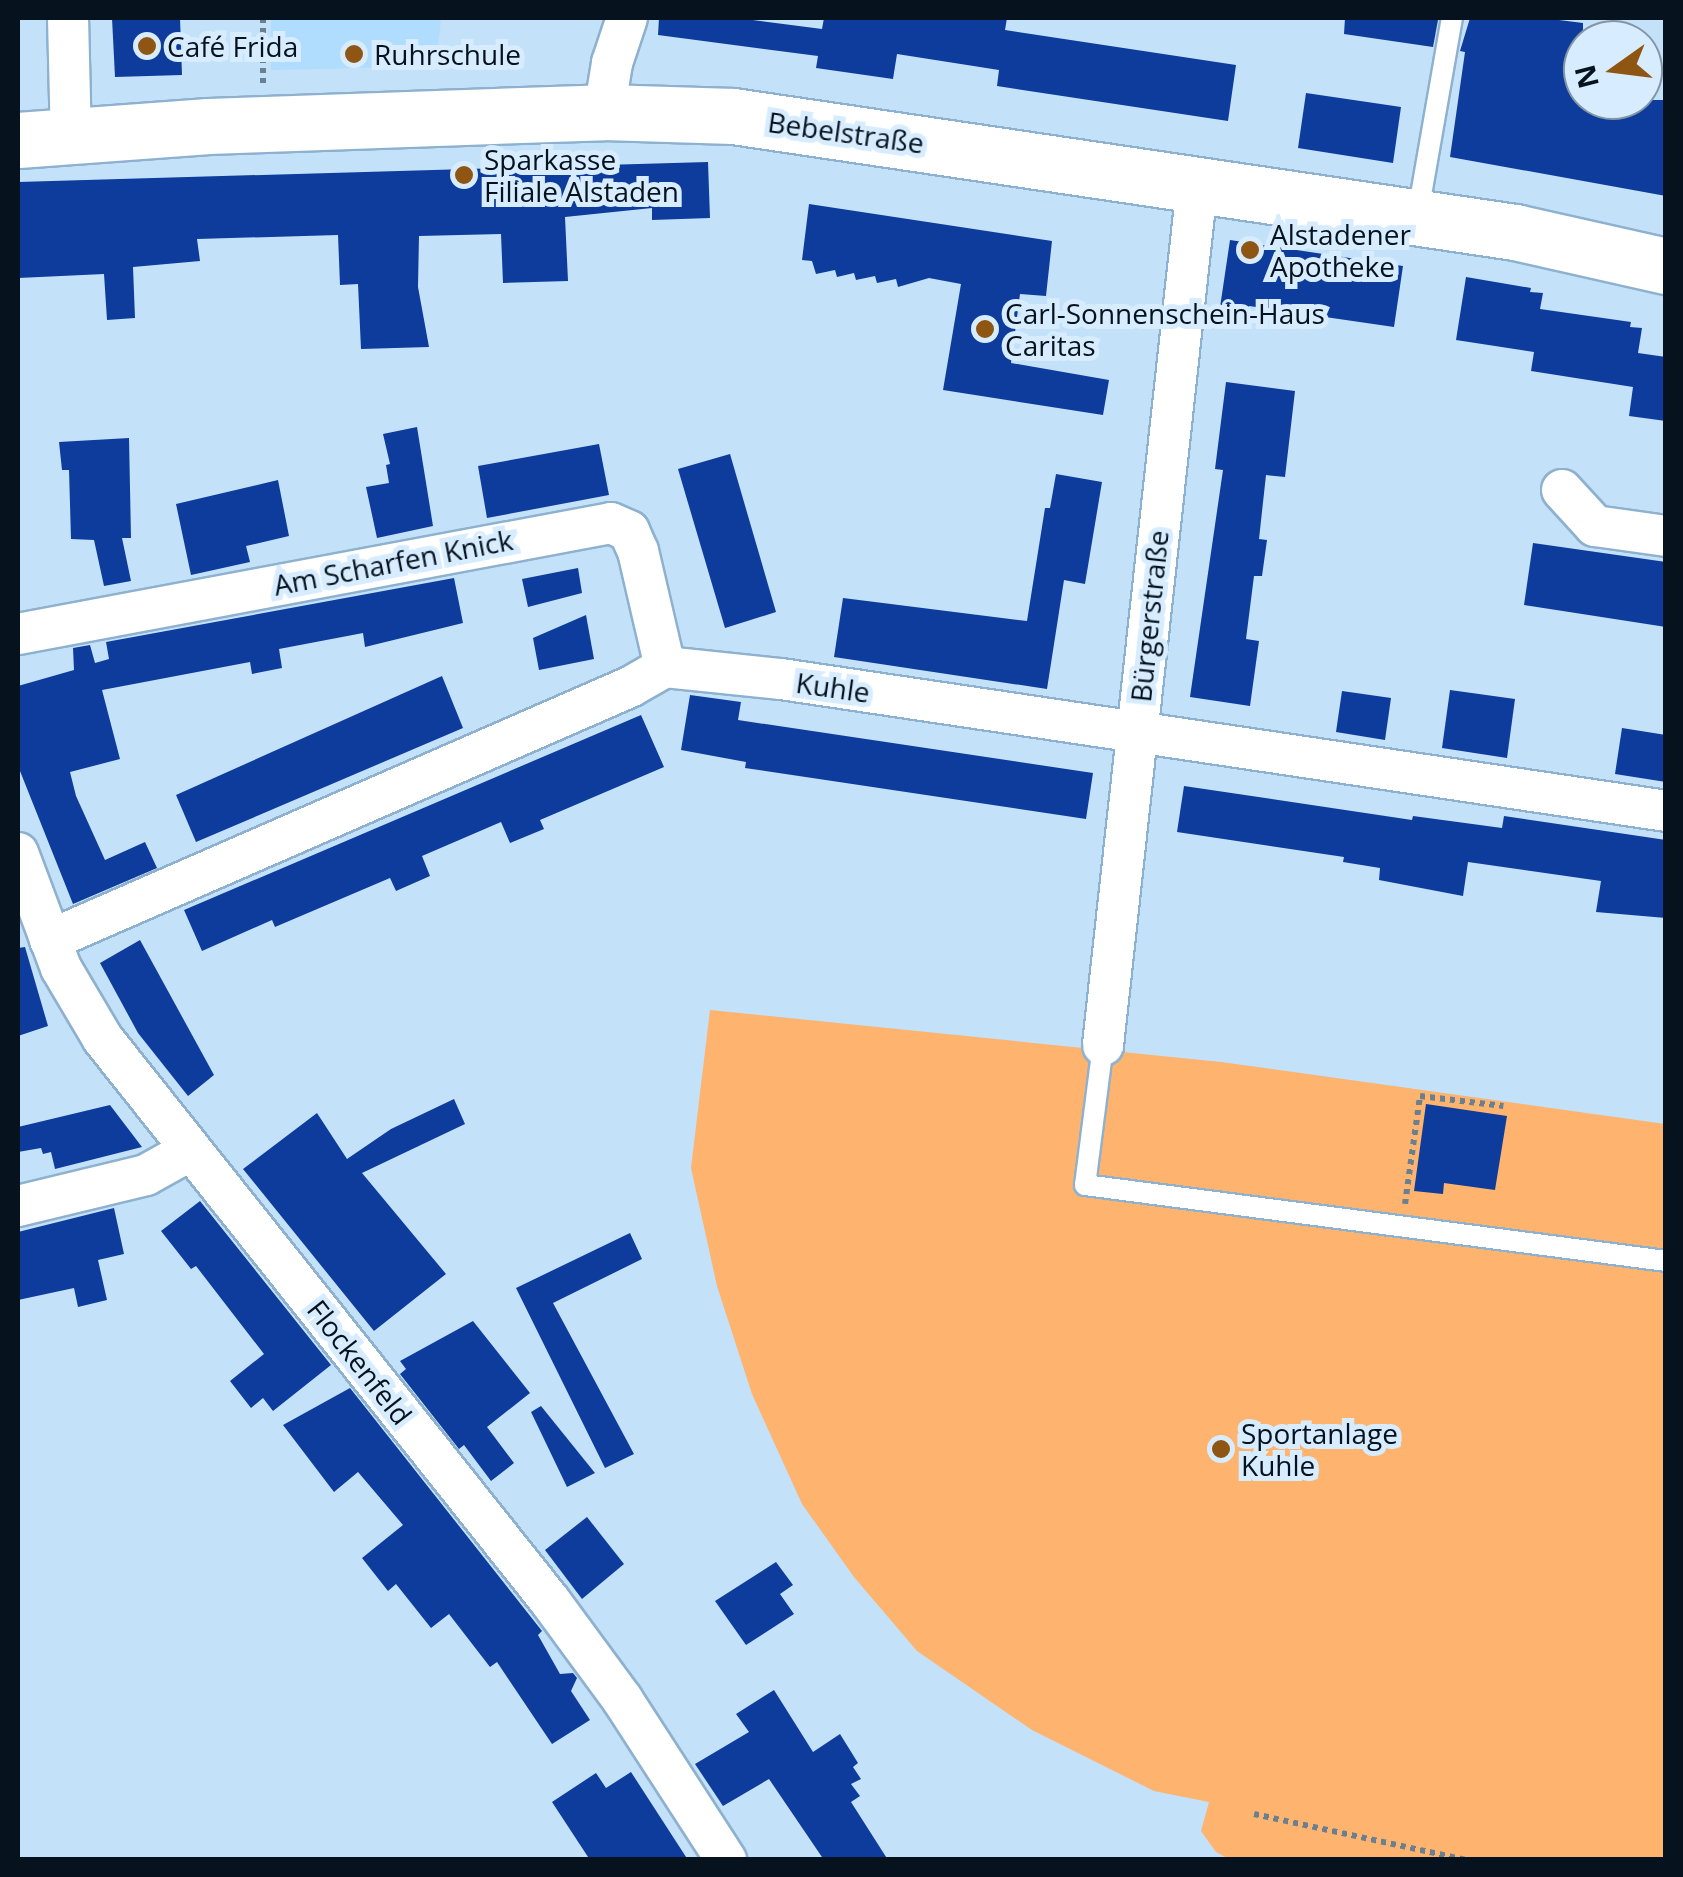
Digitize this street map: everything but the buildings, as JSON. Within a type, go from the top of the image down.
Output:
[{"type":"street","points":[[68,18],[71,140]]},
{"type":"street","points":[[604,112],[612,63],[627,18]]},
{"type":"street","name":"Bebelstraße","points":[[18,140],[71,140],[263,124],[604,112],[778,122],[1515,232],[1666,266]]},
{"type":"street","name":"Bürgerstraße","points":[[1103,1045],[1197,187]]},
{"type":"street","points":[[1562,490],[1595,526],[1666,536]]},
{"type":"street","name":"Am Scharfen Knick","points":[[18,634],[611,523],[628,531],[638,551],[665,667]]},
{"type":"street","name":"Kuhle","points":[[50,940],[560,718],[665,667],[703,668],[1666,811]]},
{"type":"street","name":"Flockenfeld","points":[[18,853],[50,940],[75,994],[103,1039],[550,1601],[622,1699],[726,1860]]},
{"type":"street","points":[[18,1206],[146,1174],[191,1150]]},
{"type":"lane","points":[[1417,218],[1452,18]]},
{"type":"lane","points":[[1103,1045],[1085,1186],[1401,1230],[1666,1261]]},
{"type":"path","points":[[263,18],[263,124]]},
{"type":"path","points":[[1401,1230],[1420,1096],[1503,1106]]},
{"type":"path","points":[[1254,1814],[1466,1860]]},
{"type":"shaded area","name":"Ruhrschule","points":[[271,18],[441,18],[436,66],[271,70]]},
{"type":"shaded area","name":"Sportanlage Kuhle","points":[[710,1010],[1221,1062],[1665,1124],[1665,1859],[1229,1859],[1216,1852],[1201,1831],[1209,1802],[1154,1791],[1032,1730],[917,1651],[854,1577],[802,1504],[752,1394],[717,1286],[691,1168]]},
{"type":"place","name":"Café Frida","points":[[147,46]]},
{"type":"place","name":"Ruhrschule","points":[[354,54]]},
{"type":"place","name":"Sparkasse Filiale Alstaden","points":[[464,175]]},
{"type":"place","name":"Alstadener Apotheke","points":[[1250,250]]},
{"type":"place","name":"Carl-Sonnenschein-Haus Caritas","points":[[985,329]]},
{"type":"place","name":"Sportanlage Kuhle","points":[[1221,1449]]}]
